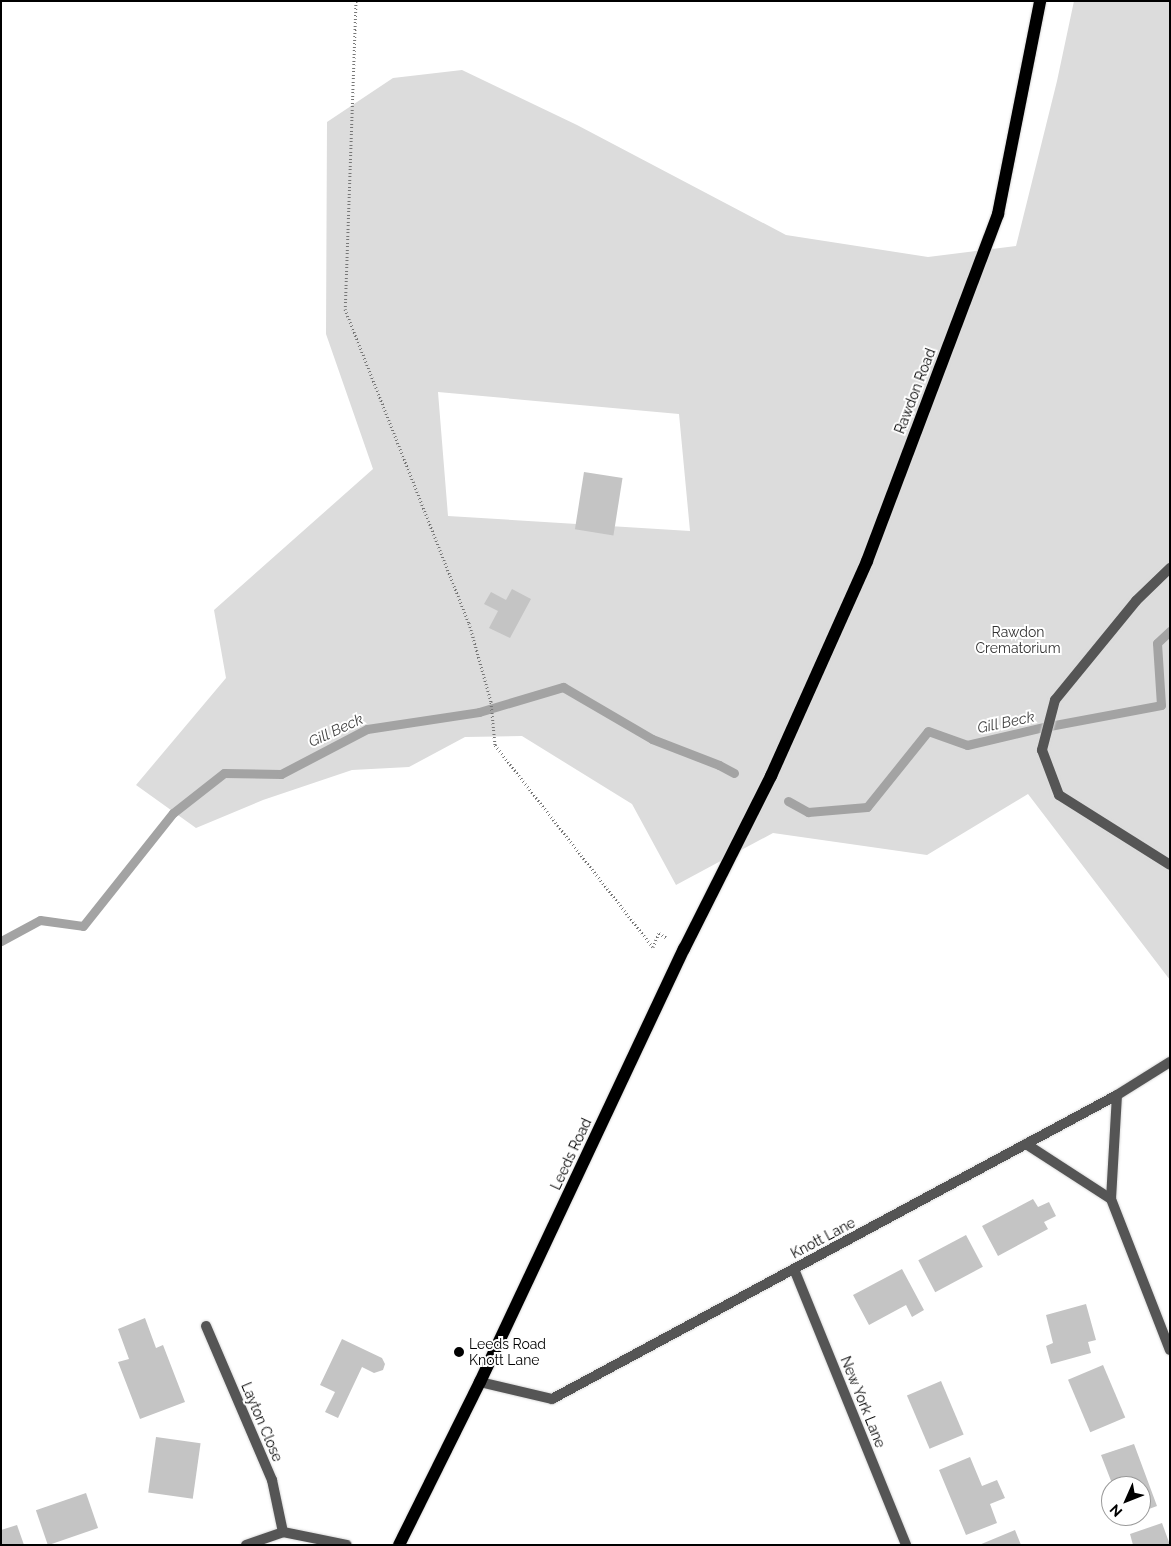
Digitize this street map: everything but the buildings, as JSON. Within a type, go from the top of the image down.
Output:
[{"type":"main road","name":"Rawdon Road","points":[[771,776],[867,561],[998,214],[1040,1]]},
{"type":"main road","name":"Leeds Road","points":[[399,1545],[480,1382],[684,949],[771,776]]},
{"type":"street","points":[[1170,568],[1136,601],[1055,700],[1042,750],[1059,795],[1170,865]]},
{"type":"street","name":"Knott Lane","points":[[480,1382],[552,1399],[1116,1095],[1170,1062]]},
{"type":"street","points":[[1116,1095],[1111,1200],[1170,1350]]},
{"type":"street","points":[[1026,1144],[1111,1200]]},
{"type":"street","name":"New York Lane","points":[[794,1269],[906,1545]]},
{"type":"street","name":"Layton Close","points":[[206,1326],[272,1480],[282,1532]]},
{"type":"street","points":[[246,1545],[282,1532],[347,1545]]},
{"type":"path","points":[[356,1],[345,309],[469,623],[490,702],[495,745],[653,947],[659,933]]},
{"type":"green space","name":"Rawdon Crematorium","points":[[1074,1],[1170,1],[1170,980],[1028,794],[927,855],[773,833],[676,885],[632,804],[522,736],[465,737],[409,767],[352,770],[263,800],[196,828],[136,785],[226,678],[214,610],[373,469],[326,334],[327,122],[393,78],[462,70],[577,125],[786,235],[928,257],[1016,246],[1057,81]],"holes":[[[438,392],[679,414],[690,531],[448,516]]]},
{"type":"waterway","name":"Gill Beck","points":[[788,801],[808,812],[867,807],[928,731],[967,745],[1044,727],[1161,705],[1157,643],[1170,631]]},
{"type":"waterway","name":"Gill Beck","points":[[1,941],[40,920],[83,926],[173,813],[224,773],[281,774],[367,729],[479,712],[563,687],[652,739],[719,765],[734,773]]},
{"type":"place","name":"Leeds Road Knott Lane","points":[[459,1352]]}]
